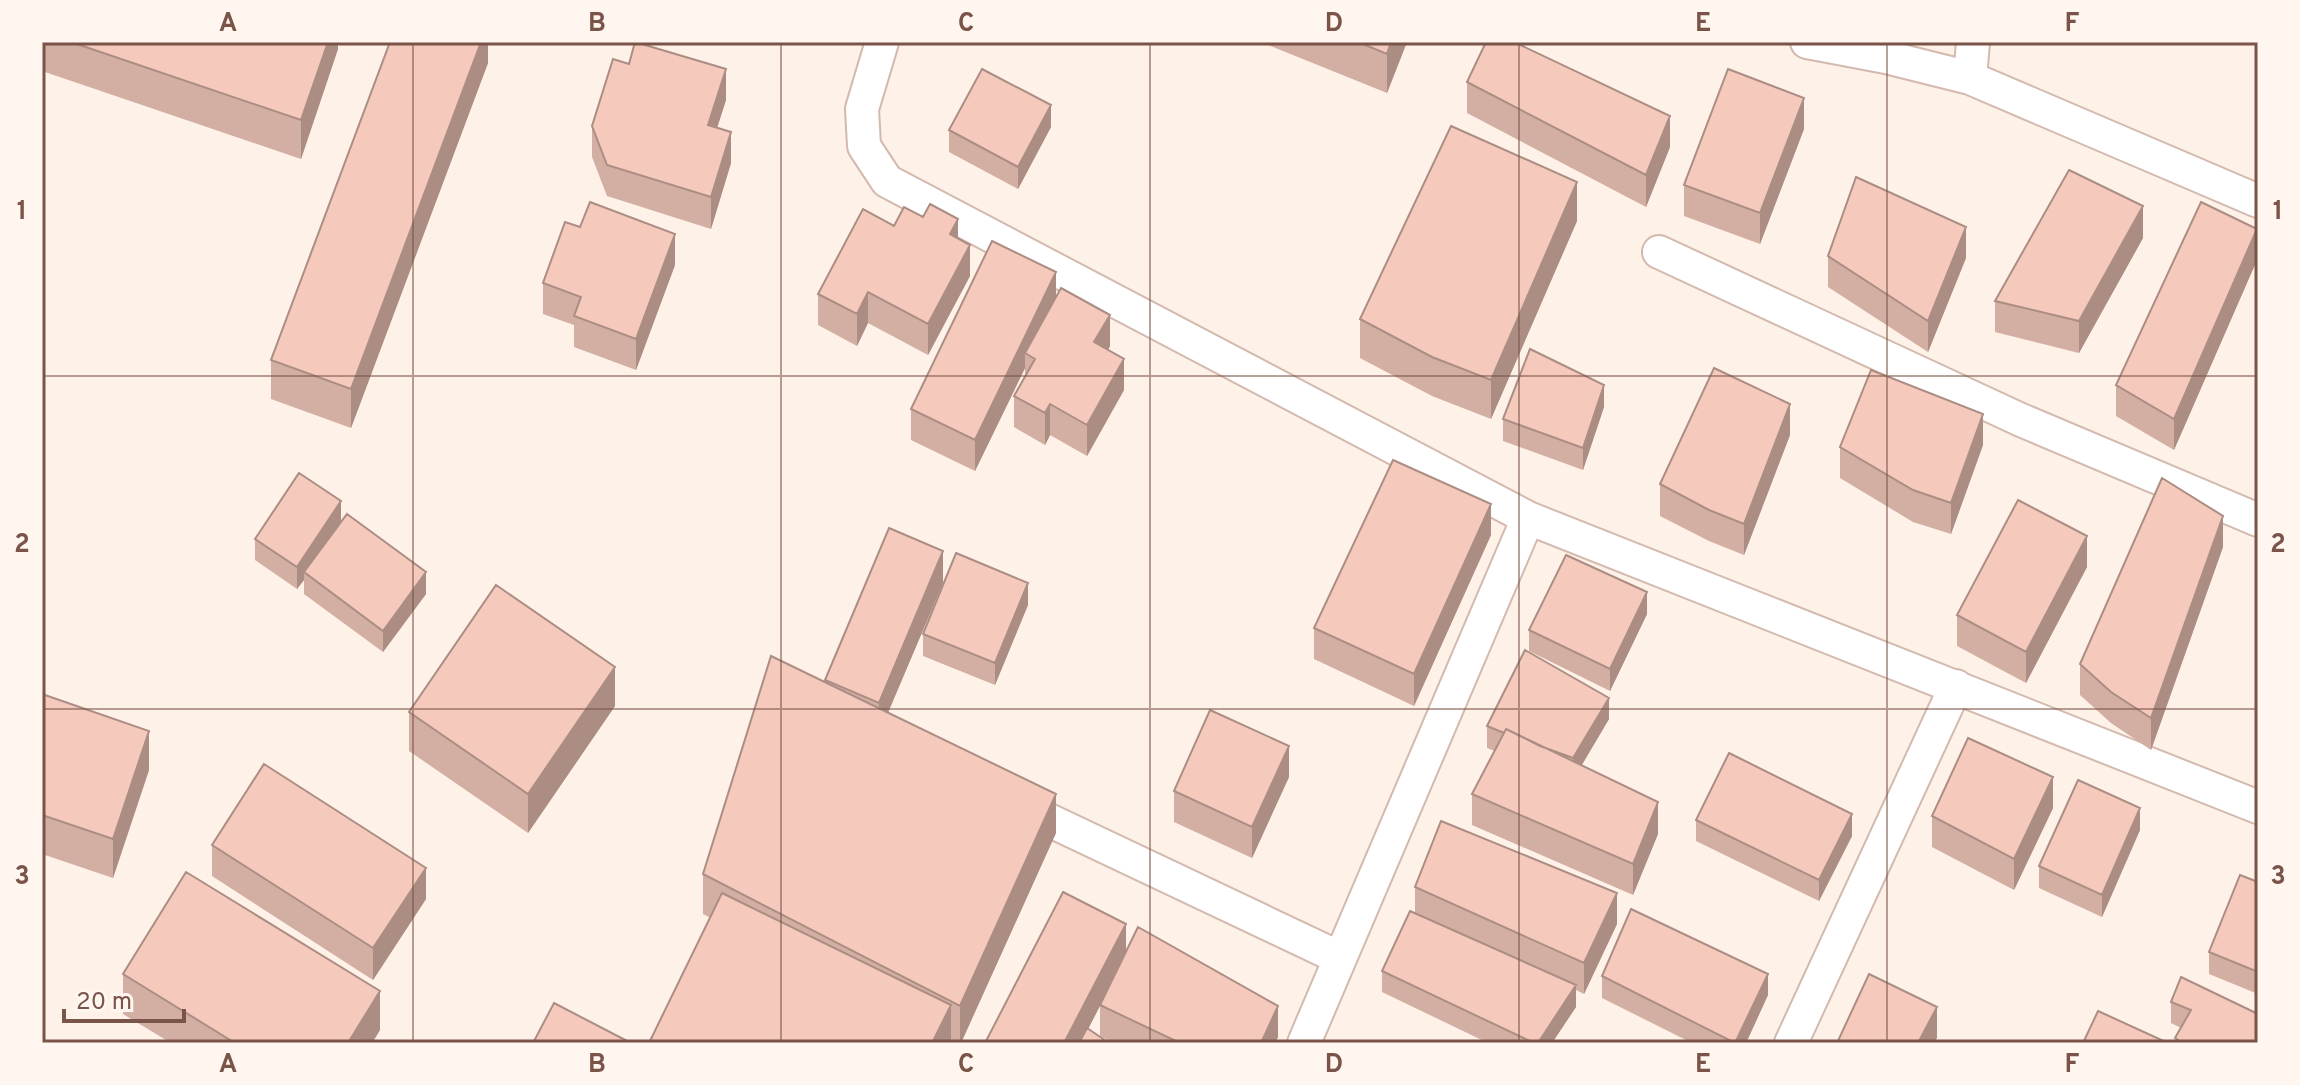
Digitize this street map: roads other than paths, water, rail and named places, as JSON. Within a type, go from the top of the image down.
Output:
[{"type":"street","points":[[882,42],[862,109],[864,146],[887,181],[1528,518],[2258,807]]},
{"type":"street","points":[[1807,42],[1970,78],[2258,201]]},
{"type":"street","points":[[1970,78],[1973,42]]},
{"type":"street","points":[[1659,252],[2021,420],[2258,520]]},
{"type":"street","points":[[1304,1043],[1528,518]]},
{"type":"street","points":[[1791,1043],[1956,686]]},
{"type":"street","points":[[993,794],[1340,958]]}]
